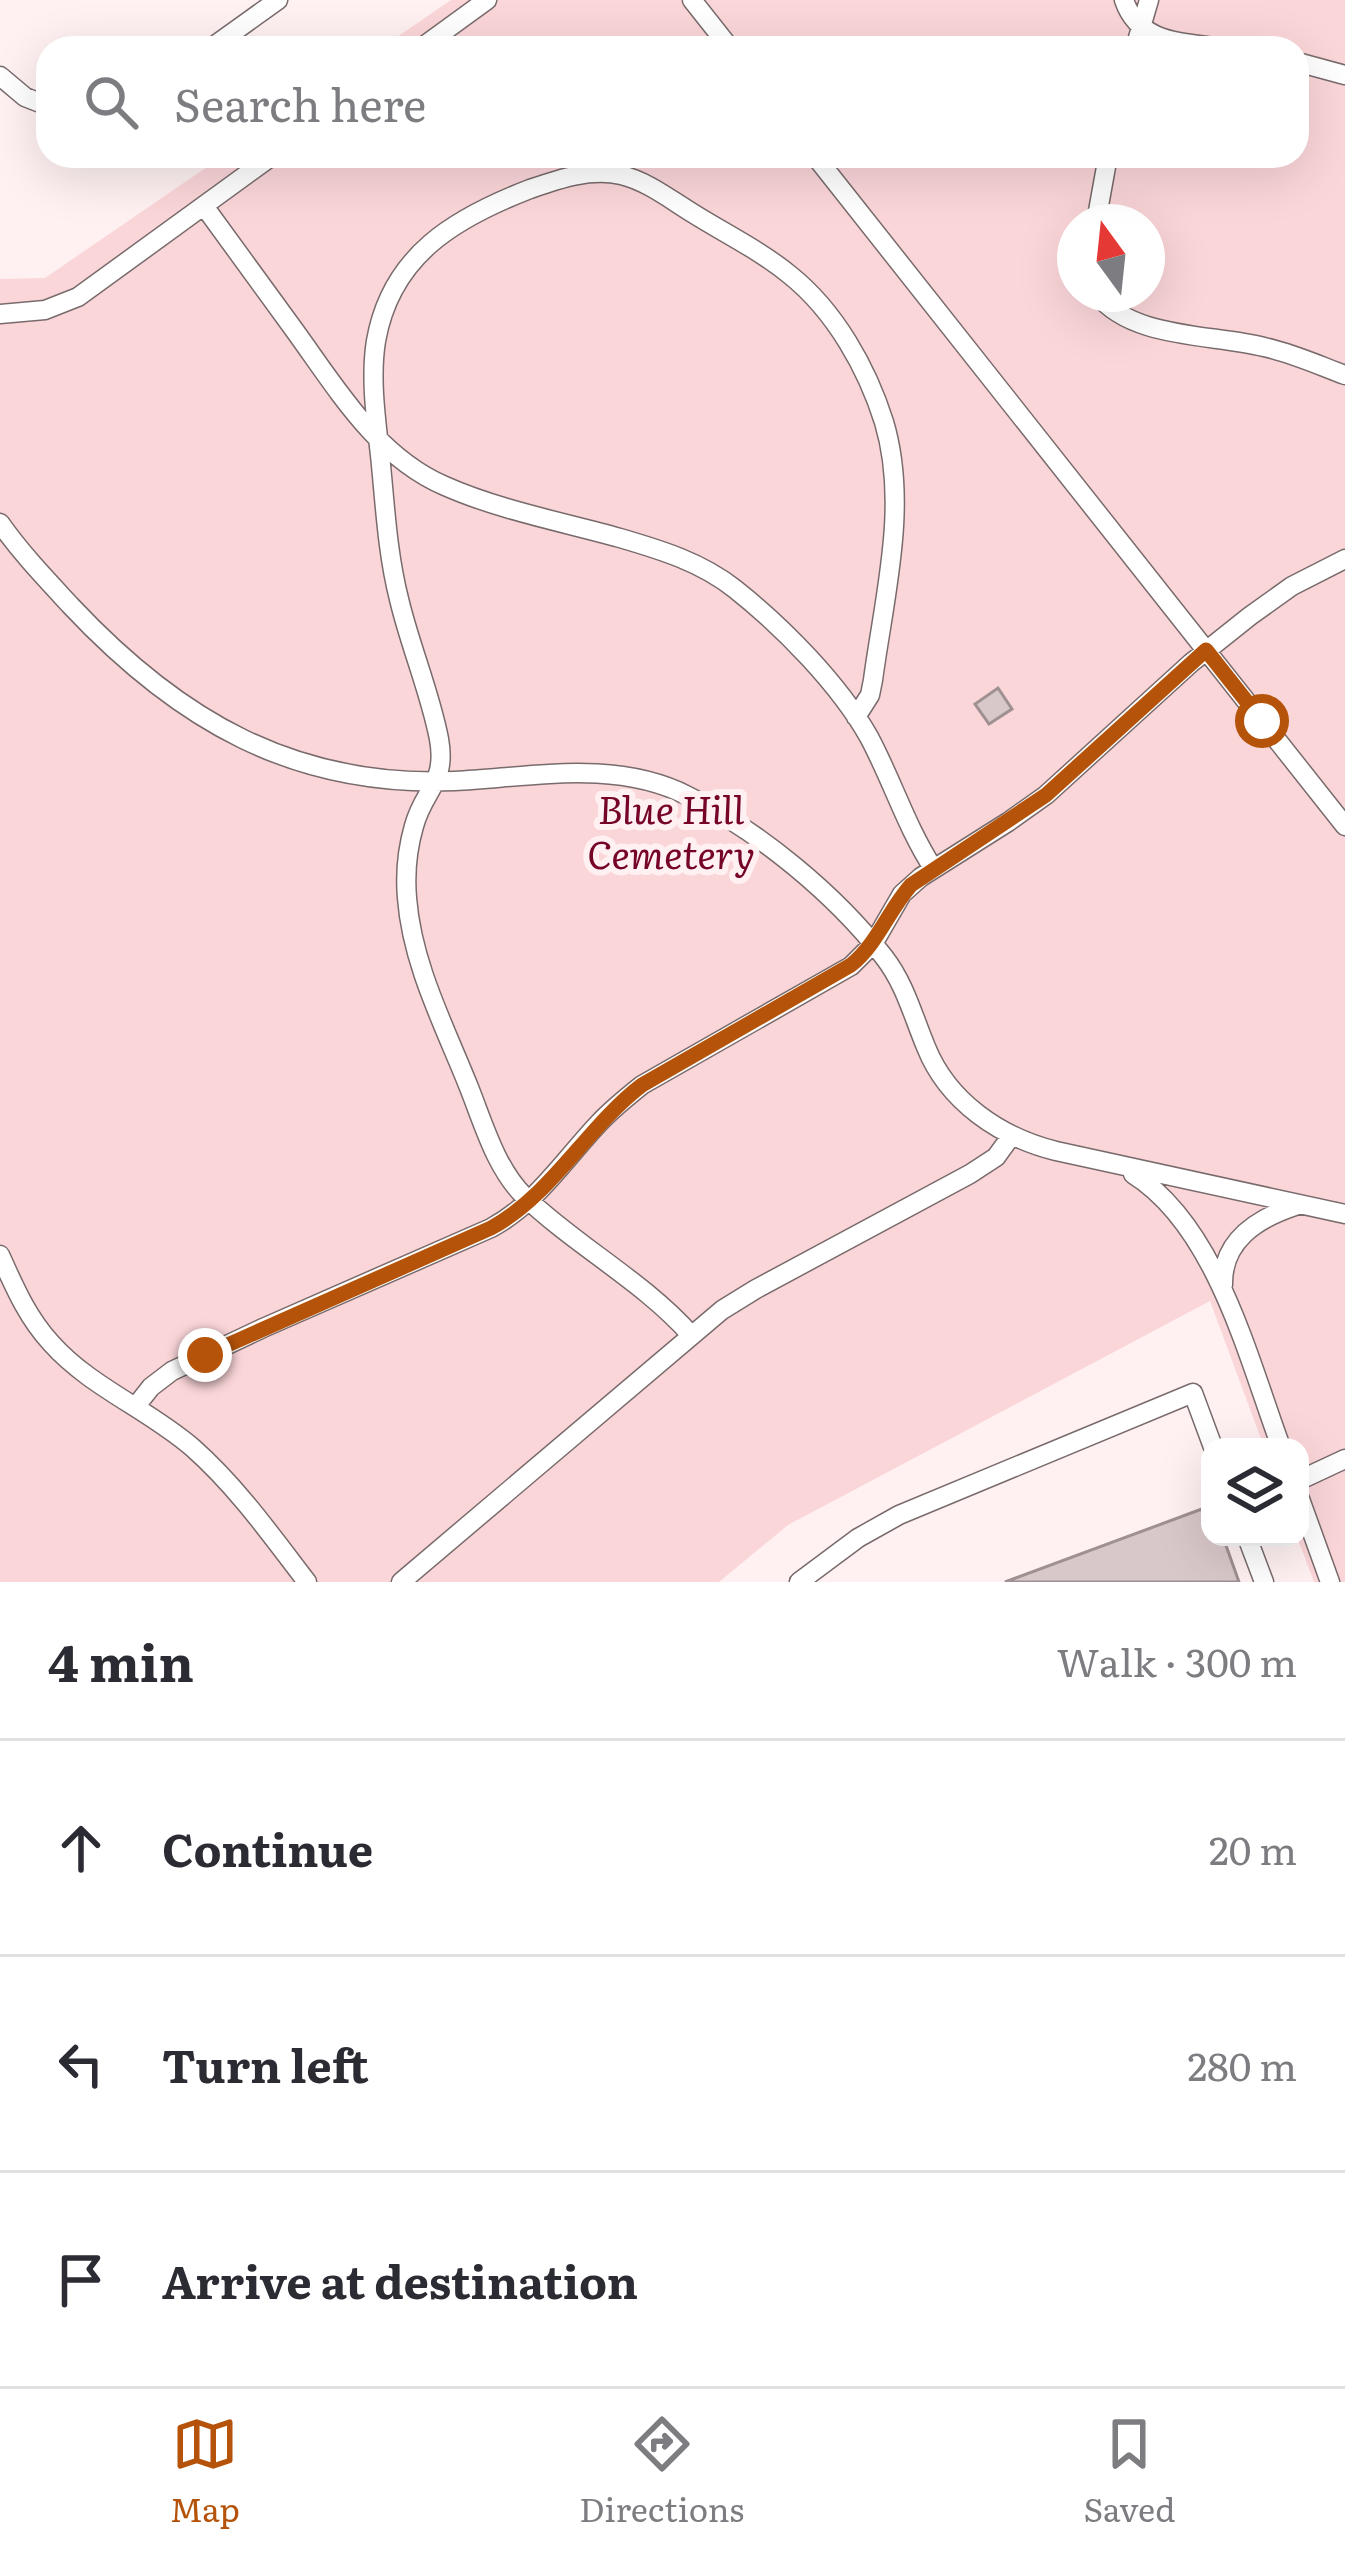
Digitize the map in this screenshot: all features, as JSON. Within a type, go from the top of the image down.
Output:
[{"type":"lane","points":[[228,36],[278,0]]},
{"type":"lane","points":[[438,36],[488,0]]},
{"type":"lane","points":[[692,0],[720,36]]},
{"type":"lane","points":[[1124,0],[1137,36]]},
{"type":"lane","points":[[1139,36],[1149,0]]},
{"type":"lane","points":[[1309,65],[1345,75]]},
{"type":"lane","points":[[0,76],[36,102]]},
{"type":"lane","points":[[0,314],[45,310],[78,297],[256,168]]},
{"type":"lane","points":[[824,168],[1345,826]]},
{"type":"lane","points":[[1099,204],[1106,168]]},
{"type":"lane","points":[[692,1335],[530,1201],[509,1178],[428,984],[410,924],[406,884],[410,846],[414,824],[441,770],[440,746],[394,579],[374,367],[379,326],[397,284],[435,237],[482,208],[565,178],[598,172],[641,182],[775,263],[801,284],[836,326],[870,385],[889,445],[894,508],[873,680],[856,717]]},
{"type":"lane","points":[[204,206],[350,406],[409,466],[442,485],[680,557],[735,589],[795,646],[856,717],[911,833],[933,868]]},
{"type":"lane","points":[[1116,312],[1154,327],[1267,347],[1345,375]]},
{"type":"lane","points":[[0,523],[24,556],[110,648],[199,717],[248,742],[324,767],[385,779],[437,782],[537,773],[634,778],[685,794],[728,819],[794,867],[873,944],[905,992],[940,1077],[964,1103],[1012,1135],[1042,1148],[1345,1214]]},
{"type":"lane","points":[[136,1406],[172,1371],[518,1212],[600,1121],[642,1085],[837,975],[873,944],[902,895],[933,868],[1046,795],[1206,650],[1292,586],[1345,559]]},
{"type":"lane","points":[[401,1582],[722,1310],[970,1174],[996,1157],[1012,1135]]},
{"type":"lane","points":[[1118,1165],[1139,1177],[1176,1211],[1196,1238],[1223,1292],[1278,1438]]},
{"type":"lane","points":[[1223,1292],[1223,1272],[1232,1245],[1268,1216],[1299,1204]]},
{"type":"lane","points":[[0,1255],[26,1309],[47,1339],[86,1374],[177,1434],[209,1462],[307,1582]]},
{"type":"lane","points":[[799,1582],[858,1538],[899,1515],[1193,1394],[1210,1438]]},
{"type":"lane","points":[[1309,1476],[1345,1459]]},
{"type":"lane","points":[[1309,1524],[1330,1582]]},
{"type":"lane","points":[[1250,1546],[1264,1582]]},
{"type":"green space","name":"Blue Hill Cemetery","points":[[451,0],[1345,0],[1345,1582],[1314,1582],[1300,1546],[1309,1546],[1309,1438],[1261,1438],[1210,1301],[788,1525],[719,1582],[0,1582],[0,279],[45,278],[205,168],[1309,168],[1309,36],[398,36]]},
{"type":"building","points":[[998,688],[1012,709],[989,724],[975,704]]},
{"type":"building","points":[[1201,1509],[1201,1546],[1226,1546],[1239,1582],[1005,1582]]},
{"type":"route","points":[[205,1355],[518,1212],[628,1096],[851,965],[873,944],[911,885],[1046,795],[1206,650],[1262,721]]}]
